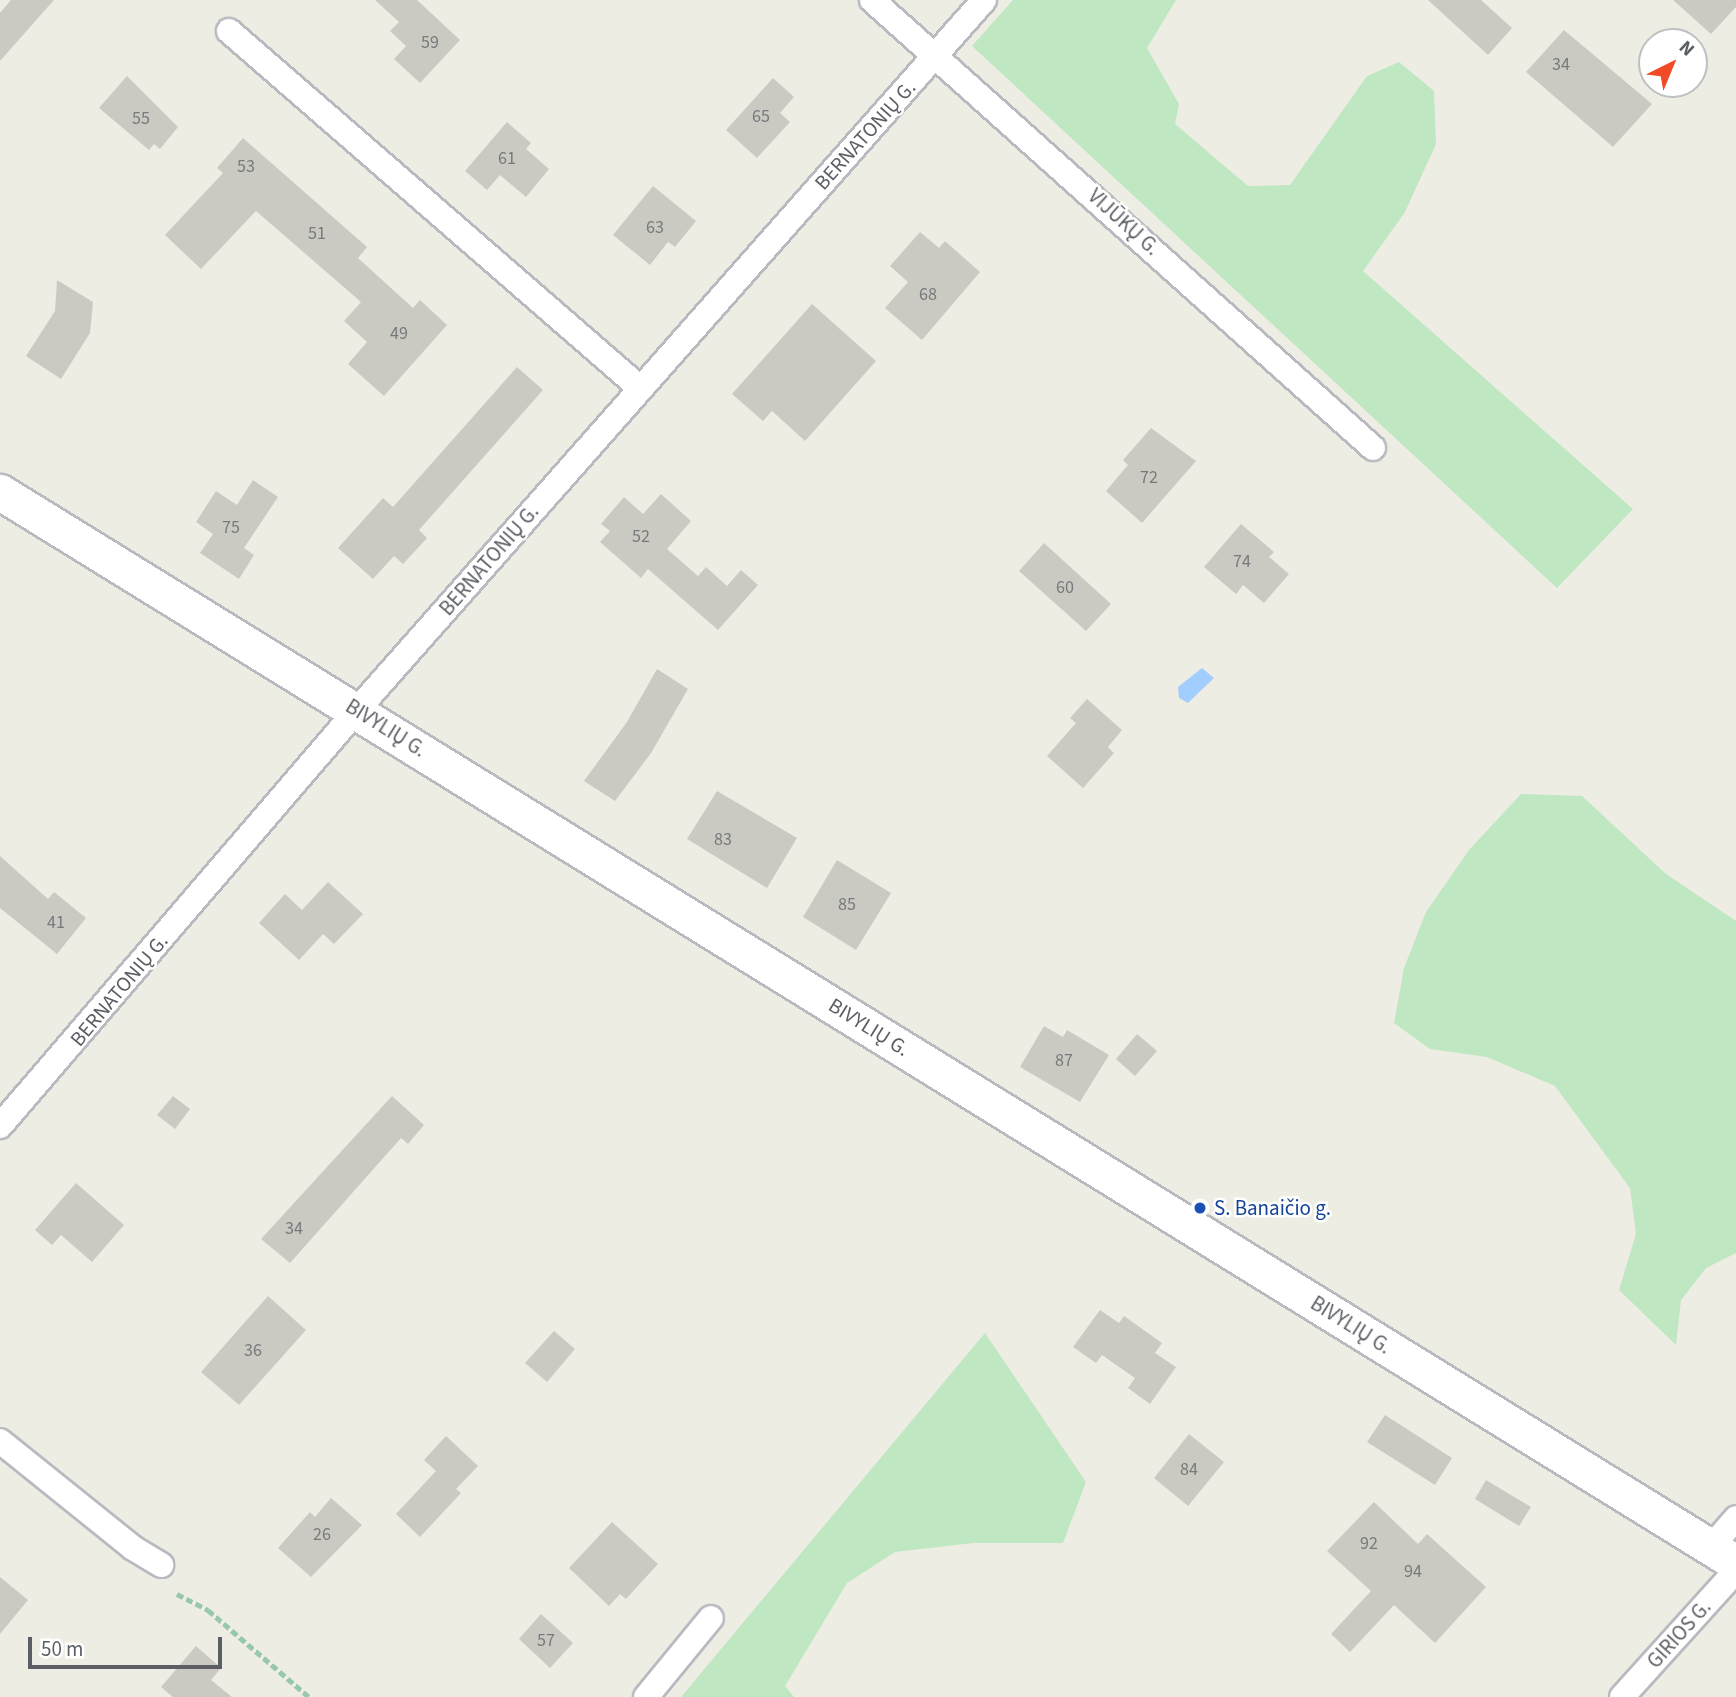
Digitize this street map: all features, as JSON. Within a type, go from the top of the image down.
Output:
[{"type":"street","name":"VIJŪKŲ G.","points":[[872,0],[1373,448]]},
{"type":"street","name":"BERNATONIŲ G.","points":[[0,1126],[357,710],[985,0]]},
{"type":"street","points":[[229,31],[640,388]]},
{"type":"street","name":"BIVYLIŲ G.","points":[[0,492],[1723,1555]]},
{"type":"street","points":[[0,1441],[133,1548],[161,1565]]},
{"type":"street","points":[[1723,1555],[1736,1518]]},
{"type":"street","name":"GIRIOS G.","points":[[1622,1697],[1736,1571]]},
{"type":"street","points":[[646,1697],[711,1618]]},
{"type":"path","points":[[177,1594],[208,1610],[309,1697]]},
{"type":"green space","points":[[1013,0],[1176,0],[1147,48],[1179,104],[1175,124],[1248,186],[1290,185],[1367,76],[1399,62],[1434,91],[1436,144],[1405,212],[1363,271],[1633,509],[1557,588],[972,46]]},
{"type":"green space","points":[[1521,794],[1582,796],[1666,874],[1736,921],[1736,1253],[1706,1268],[1681,1300],[1676,1345],[1619,1290],[1636,1234],[1630,1188],[1555,1086],[1487,1057],[1430,1049],[1394,1023],[1404,968],[1426,912],[1469,850]]},
{"type":"green space","points":[[985,1333],[1086,1482],[1063,1543],[973,1543],[895,1552],[847,1583],[785,1686],[794,1697],[681,1697]]},
{"type":"water","points":[[1202,668],[1214,678],[1188,703],[1179,698],[1178,687]]},
{"type":"building","points":[[11,0],[54,0],[0,61],[0,13]]},
{"type":"building","points":[[375,0],[417,0],[460,40],[420,83],[394,59],[406,46],[390,31],[399,22]]},
{"type":"building","points":[[1428,0],[1481,0],[1512,28],[1488,55]]},
{"type":"building","points":[[1673,0],[1736,0],[1736,7],[1711,34],[1708,28],[1704,28]]},
{"type":"building","points":[[1564,30],[1638,92],[1638,98],[1645,98],[1652,104],[1613,147],[1526,72]]},
{"type":"building","points":[[127,76],[178,127],[160,149],[154,144],[149,150],[99,108]]},
{"type":"building","points":[[773,78],[794,97],[780,113],[790,122],[757,158],[726,130]]},
{"type":"building","points":[[507,122],[531,143],[526,149],[549,169],[526,197],[500,175],[487,190],[465,171]]},
{"type":"building","points":[[243,138],[367,247],[358,258],[413,308],[420,300],[447,325],[384,396],[348,364],[367,342],[344,321],[361,302],[256,211],[201,269],[165,235],[223,173],[217,168]]},
{"type":"building","points":[[653,186],[696,221],[675,247],[668,242],[650,265],[613,235]]},
{"type":"building","points":[[920,232],[939,248],[945,241],[980,272],[922,340],[885,308],[908,282],[890,266]]},
{"type":"building","points":[[57,280],[93,302],[90,333],[61,379],[26,356],[55,311]]},
{"type":"building","points":[[812,304],[876,361],[805,441],[772,411],[763,421],[732,394]]},
{"type":"building","points":[[517,367],[543,390],[419,530],[427,538],[403,564],[394,556],[373,579],[338,548],[383,498],[393,507]]},
{"type":"building","points":[[1151,428],[1196,461],[1142,523],[1106,491],[1128,465],[1123,460]]},
{"type":"building","points":[[253,480],[278,497],[244,548],[254,555],[239,579],[200,553],[213,534],[196,522],[216,491],[237,505]]},
{"type":"building","points":[[661,494],[691,521],[667,549],[698,576],[706,567],[727,586],[741,570],[758,585],[718,630],[648,569],[641,578],[600,542],[610,531],[601,524],[624,497],[643,514]]},
{"type":"building","points":[[1241,524],[1274,552],[1269,557],[1289,574],[1264,603],[1243,585],[1236,594],[1204,567]]},
{"type":"building","points":[[1044,543],[1111,604],[1086,631],[1019,571]]},
{"type":"building","points":[[657,669],[688,689],[651,753],[615,801],[584,781],[627,722]]},
{"type":"building","points":[[1087,699],[1122,730],[1108,747],[1114,753],[1083,788],[1047,756],[1076,723],[1070,718]]},
{"type":"building","points":[[717,791],[797,838],[767,888],[687,839]]},
{"type":"building","points":[[0,856],[48,899],[54,892],[86,918],[57,954],[0,908]]},
{"type":"building","points":[[837,860],[891,893],[856,950],[803,917]]},
{"type":"building","points":[[328,882],[363,914],[334,944],[323,934],[299,960],[259,923],[285,894],[302,910]]},
{"type":"building","points":[[1044,1026],[1063,1037],[1067,1030],[1109,1055],[1080,1102],[1020,1067]]},
{"type":"building","points":[[1137,1034],[1157,1051],[1135,1076],[1116,1059]]},
{"type":"building","points":[[173,1096],[190,1109],[175,1129],[157,1115]]},
{"type":"building","points":[[392,1096],[424,1125],[408,1144],[401,1138],[290,1263],[261,1239]]},
{"type":"building","points":[[76,1183],[124,1225],[92,1262],[61,1235],[52,1245],[35,1230]]},
{"type":"building","points":[[268,1296],[306,1330],[239,1405],[201,1372]]},
{"type":"building","points":[[1100,1310],[1119,1323],[1124,1316],[1162,1343],[1155,1353],[1176,1367],[1150,1404],[1128,1388],[1135,1378],[1102,1355],[1096,1363],[1073,1347]]},
{"type":"building","points":[[554,1331],[575,1349],[547,1382],[525,1363]]},
{"type":"building","points":[[1385,1415],[1452,1458],[1435,1485],[1367,1442]]},
{"type":"building","points":[[1189,1434],[1224,1462],[1188,1506],[1154,1478]]},
{"type":"building","points":[[446,1436],[478,1466],[456,1489],[461,1493],[420,1537],[396,1514],[436,1471],[424,1460]]},
{"type":"building","points":[[1486,1480],[1531,1507],[1519,1526],[1475,1499]]},
{"type":"building","points":[[331,1498],[362,1525],[311,1577],[278,1548],[310,1512],[315,1517]]},
{"type":"building","points":[[1374,1502],[1418,1544],[1427,1534],[1486,1587],[1435,1643],[1394,1605],[1350,1652],[1331,1634],[1371,1591],[1327,1551]]},
{"type":"building","points":[[612,1522],[658,1564],[626,1599],[620,1594],[609,1606],[569,1568]]},
{"type":"building","points":[[0,1577],[28,1600],[0,1634]]},
{"type":"building","points":[[541,1614],[573,1643],[550,1668],[519,1639]]},
{"type":"building","points":[[196,1646],[221,1668],[211,1680],[232,1697],[173,1697],[161,1687]]},
{"type":"place","name":"S. Banaičio g.","points":[[1200,1208]]}]
